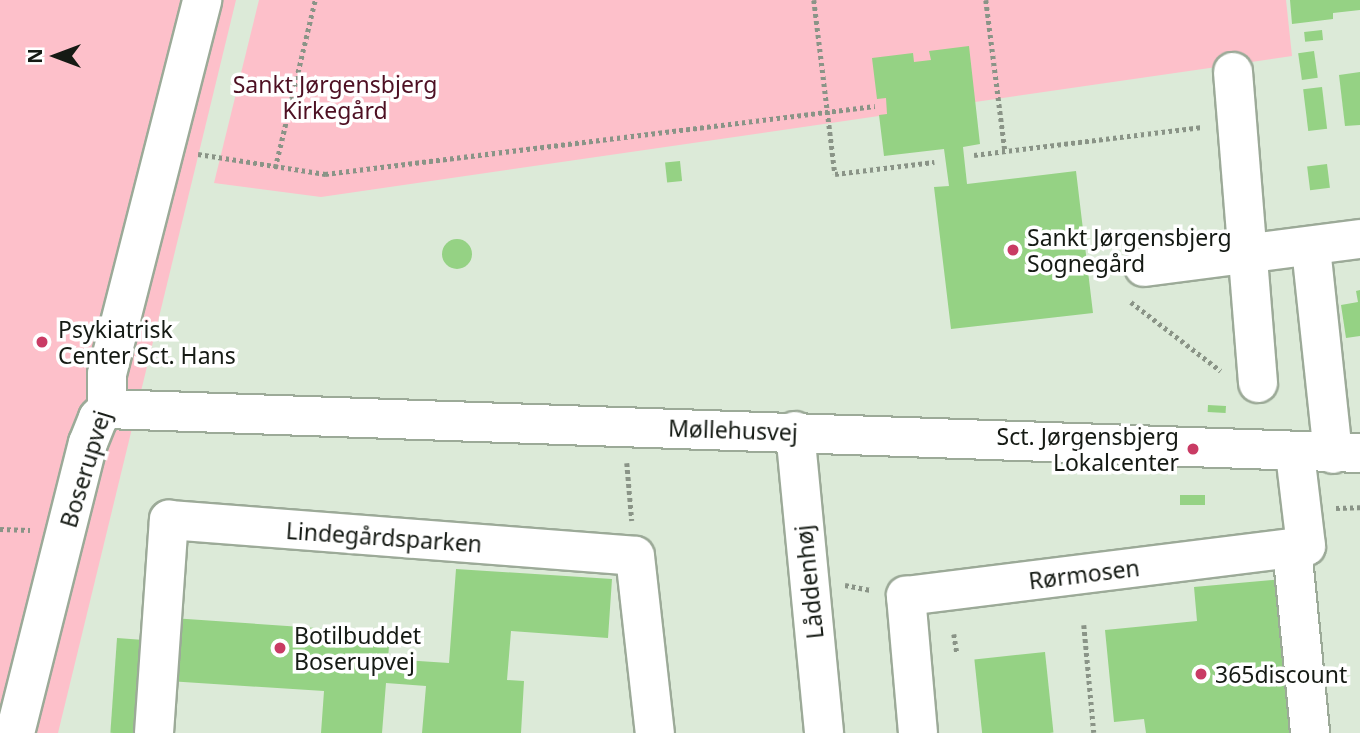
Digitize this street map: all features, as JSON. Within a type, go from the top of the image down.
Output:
[{"type":"street","name":"Boserupvej","points":[[15,733],[90,436],[107,409],[107,374],[202,0]]},
{"type":"street","points":[[1233,72],[1248,255],[1240,378]]},
{"type":"street","points":[[1135,283],[1248,255],[1360,239]]},
{"type":"street","points":[[1311,248],[1347,453]]},
{"type":"street","name":"Møllehusvej","points":[[107,409],[795,431],[1295,454],[1347,453]]},
{"type":"street","name":"Låddenhøj","points":[[795,431],[824,733]]},
{"type":"street","points":[[1295,454],[1306,546],[1292,548],[1310,733]]},
{"type":"street","name":"Lindegårdsparken","points":[[154,733],[169,520],[635,556]]},
{"type":"street","name":"Rørmosen","points":[[906,596],[1292,548]]},
{"type":"street","points":[[635,556],[655,733]]},
{"type":"street","points":[[906,596],[918,733]]},
{"type":"path","points":[[275,168],[314,0]]},
{"type":"path","points":[[814,0],[835,174],[934,162]]},
{"type":"path","points":[[986,0],[1005,151]]},
{"type":"path","points":[[163,148],[325,174],[874,106]]},
{"type":"path","points":[[974,155],[1237,123]]},
{"type":"path","points":[[1135,283],[1240,378]]},
{"type":"path","points":[[623,426],[635,556]]},
{"type":"path","points":[[809,579],[906,596]]},
{"type":"path","points":[[1084,625],[1094,733]]},
{"type":"path","points":[[954,634],[957,652]]},
{"type":"green space","points":[[0,0],[236,0],[58,733],[0,733]]},
{"type":"green space","name":"Sankt Jørgensbjerg Kirkegård","points":[[259,0],[1286,0],[1292,56],[321,197],[214,183]]},
{"type":"building","points":[[1290,0],[1360,0],[1360,10],[1333,13],[1333,19],[1292,24]]},
{"type":"building","points":[[1322,30],[1323,40],[1305,42],[1304,32]]},
{"type":"building","name":"Sankt Jørgensbjerg Sognegård","points":[[969,46],[980,144],[963,147],[967,184],[1076,171],[1093,313],[951,329],[934,187],[949,186],[944,149],[884,156],[879,115],[887,114],[886,98],[877,99],[872,58],[913,53],[914,62],[931,60],[929,51]]},
{"type":"building","points":[[1314,51],[1318,78],[1302,80],[1298,53]]},
{"type":"building","points":[[1360,72],[1360,125],[1345,126],[1339,75]]},
{"type":"building","points":[[1322,87],[1327,129],[1308,131],[1303,89]]},
{"type":"building","points":[[680,161],[682,181],[667,182],[665,163]]},
{"type":"building","points":[[1327,164],[1330,188],[1310,190],[1307,166]]},
{"type":"building","points":[[457,239],[463,240],[471,248],[471,260],[463,268],[457,269],[451,268],[443,260],[442,254],[443,248],[451,240]]},
{"type":"building","points":[[1360,290],[1360,336],[1346,338],[1341,305],[1358,302],[1356,291]]},
{"type":"building","points":[[1208,405],[1226,406],[1226,413],[1208,412]]},
{"type":"building","points":[[1180,495],[1205,495],[1205,505],[1180,505]]},
{"type":"building","name":"Botilbuddet Boserupvej","points":[[456,569],[612,579],[608,638],[511,631],[507,680],[524,681],[521,733],[422,733],[426,686],[386,683],[382,733],[321,733],[324,691],[168,681],[172,618],[390,633],[388,659],[449,663]]},
{"type":"building","name":"365discount","points":[[1284,579],[1298,733],[1146,733],[1144,719],[1114,722],[1105,630],[1197,621],[1194,587]]},
{"type":"building","points":[[117,638],[144,640],[137,733],[110,733]]},
{"type":"building","points":[[1045,652],[1053,733],[982,733],[974,659]]},
{"type":"place","name":"Sankt Jørgensbjerg Sognegård","points":[[1013,250]]},
{"type":"place","name":"Psykiatrisk Center Sct. Hans","points":[[42,342]]},
{"type":"place","name":"Sct. Jørgensbjerg Lokalcenter","points":[[1193,449]]},
{"type":"place","name":"Botilbuddet Boserupvej","points":[[280,648]]},
{"type":"place","name":"365discount","points":[[1201,674]]}]
